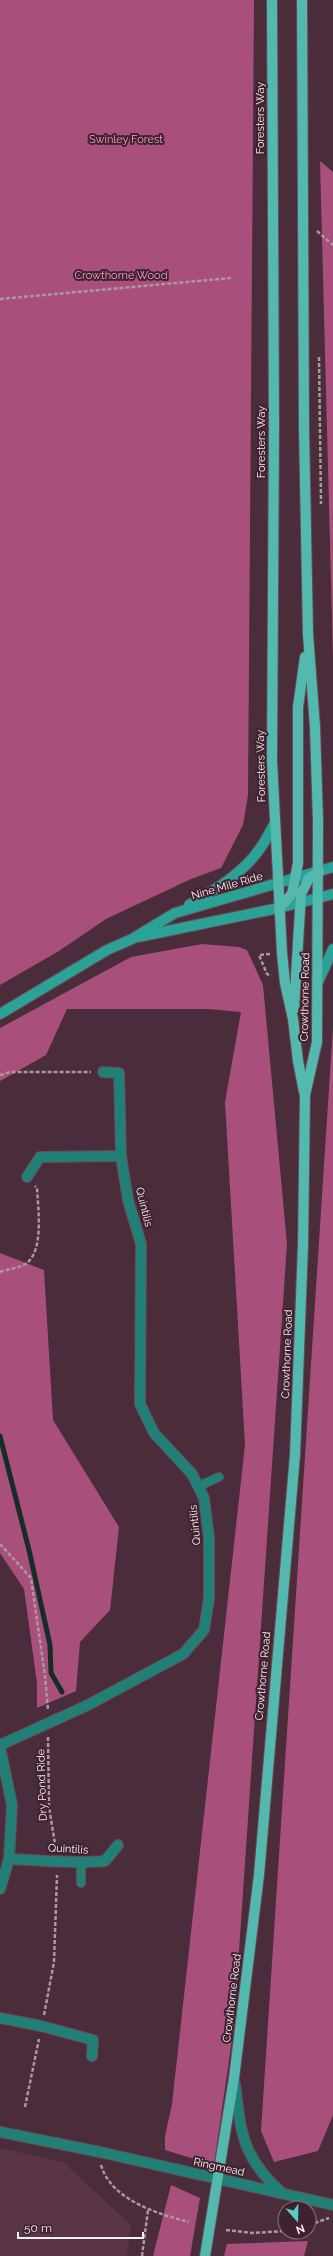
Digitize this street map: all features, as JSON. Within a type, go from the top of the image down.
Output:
[{"type":"main road","name":"Foresters Way","points":[[272,0],[274,426],[272,761],[277,884]]},
{"type":"main road","points":[[294,1019],[298,966],[300,903],[306,882],[319,872],[315,727],[308,634],[304,428],[302,0]]},
{"type":"main road","points":[[279,908],[292,894],[298,858],[298,707],[308,634]]},
{"type":"main road","points":[[175,913],[220,886],[244,866],[261,847],[275,823]]},
{"type":"main road","name":"Nine Mile Ride","points":[[0,1014],[107,950],[132,939],[175,913],[295,880],[333,867]]},
{"type":"main road","name":"Crowthorne Road","points":[[205,2256],[234,2078],[259,1875],[295,1455],[303,1245],[305,1095],[317,1042],[319,872]]},
{"type":"main road","name":"Crowthorne Road","points":[[277,884],[286,983],[294,1019],[298,1061],[305,1095]]},
{"type":"main road","name":"Nine Mile Ride","points":[[132,939],[279,908],[333,894]]},
{"type":"main road","points":[[318,982],[333,949]]},
{"type":"street","name":"Quintilis","points":[[0,1889],[9,1859],[12,1804],[0,1746],[48,1722],[88,1705],[183,1654],[204,1630],[209,1599],[209,1538],[204,1498],[199,1486],[185,1465],[154,1433],[140,1404],[141,1244],[128,1200],[121,1156],[119,1073],[103,1072]]},
{"type":"street","points":[[27,1177],[40,1157],[121,1156]]},
{"type":"street","name":"Quintilis","points":[[9,1859],[57,1860],[81,1863],[105,1861],[118,1845]]},
{"type":"street","points":[[0,2018],[41,2026],[93,2040],[92,2056]]},
{"type":"street","points":[[234,2078],[242,2129],[250,2156],[260,2172],[281,2193]]},
{"type":"street","name":"Ringmead","points":[[0,2132],[100,2152],[333,2205]]},
{"type":"lane","points":[[199,1486],[219,1477]]},
{"type":"lane","points":[[81,1863],[81,1883]]},
{"type":"path","points":[[317,231],[333,245]]},
{"type":"path","points":[[0,299],[231,278]]},
{"type":"path","points":[[267,974],[259,955],[270,954]]},
{"type":"path","points":[[0,1075],[10,1072],[103,1072]]},
{"type":"path","points":[[0,1272],[26,1264],[34,1254],[38,1240],[37,1188],[27,1177]]},
{"type":"path","name":"Dry Pond Ride","points":[[0,1544],[32,1578],[45,1676],[48,1722],[49,1807],[57,1860],[54,1962],[25,2107]]},
{"type":"path","points":[[100,2152],[103,2171],[109,2181],[124,2194],[148,2210],[189,2222]]},
{"type":"path","points":[[142,2256],[148,2210]]},
{"type":"path","points":[[317,2222],[333,2216]]},
{"type":"path","points":[[226,2230],[253,2233],[277,2232]]},
{"type":"shaded area","points":[[0,2148],[63,2162],[131,2225],[127,2256],[0,2256]]},
{"type":"green space","name":"Crowthorne Wood","points":[[0,0],[254,0],[248,795],[243,825],[221,868],[191,879],[106,919],[59,951],[0,985]]},
{"type":"green space","points":[[320,161],[333,172],[333,659]]},
{"type":"green space","points":[[202,944],[239,947],[247,950],[263,985],[287,1244],[234,2025],[214,2165],[165,2150],[165,2136],[172,2104],[245,1445],[225,1102],[241,1012],[208,1009],[67,1009],[46,1055],[0,1081],[0,1028],[131,957]]},
{"type":"green space","points":[[333,1027],[333,2115],[318,2151],[274,2162],[261,2131]]},
{"type":"green space","points":[[0,1253],[44,1270],[53,1420],[119,1527],[110,1610],[80,1642],[76,1691],[37,1708],[37,1683],[24,1589],[0,1553]]},
{"type":"green space","points":[[171,2185],[200,2198],[190,2256],[153,2256]]},
{"type":"green space","points":[[308,2241],[304,2256],[224,2256],[227,2244]]},
{"type":"waterway","points":[[0,1436],[29,1550],[50,1645],[51,1673],[62,1692]]},
{"type":"park label","name":"Swinley Forest","points":[[126,139]]}]
